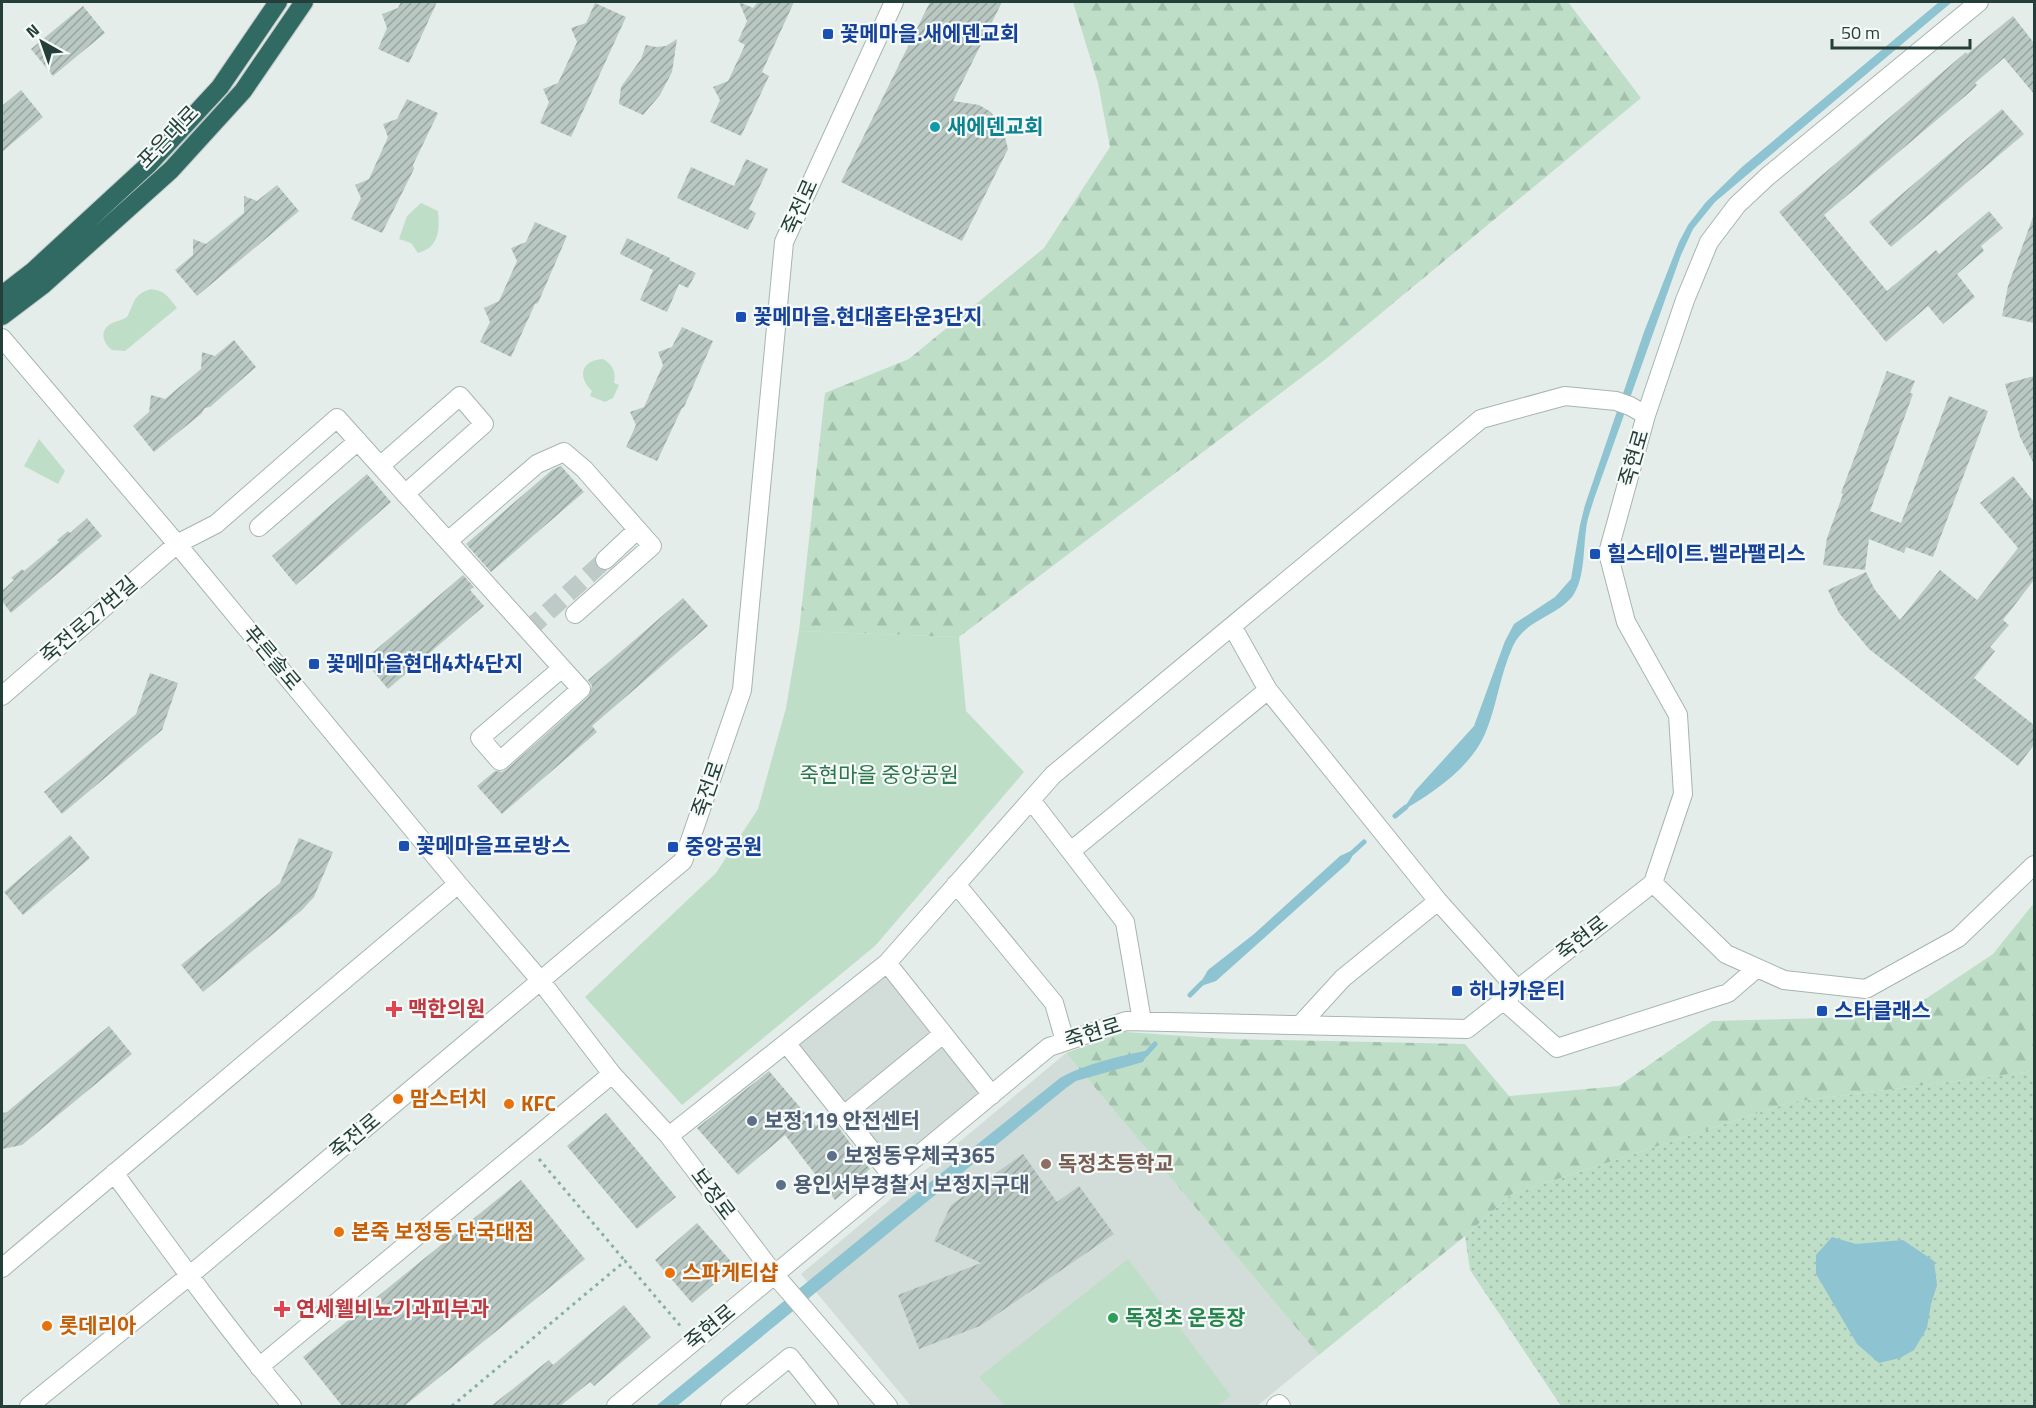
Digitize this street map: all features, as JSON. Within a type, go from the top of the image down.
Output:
[{"type":"highway","name":"포은대로","points":[[37,279],[220,87],[278,2]]},
{"type":"highway","name":"포은대로","points":[[37,279],[171,170],[243,91],[304,2]]},
{"type":"highway","points":[[2,295],[37,279]]},
{"type":"highway","points":[[2,316],[37,279]]},
{"type":"street","name":"죽전로","points":[[29,1407],[189,1276],[684,860],[742,690],[784,242],[894,2]]},
{"type":"street","name":"죽현로","points":[[616,1407],[1049,1047],[1126,1021],[1467,1029],[1653,883],[1683,794],[1678,715],[1626,622],[1608,553],[1631,408],[1685,300],[1708,242],[1737,205],[1768,176],[1979,2]]},
{"type":"street","name":"푸른솔로","points":[[2,338],[177,544],[540,980]]},
{"type":"street","points":[[380,466],[460,396],[483,424],[405,494]]},
{"type":"street","points":[[669,1136],[887,963],[1053,775],[1480,419],[1565,396],[1631,408]]},
{"type":"street","name":"죽전로27번길","points":[[2,696],[177,544],[216,524],[337,418],[358,441]]},
{"type":"street","points":[[259,527],[358,441],[581,689],[500,761],[480,738],[562,668]]},
{"type":"street","points":[[448,541],[537,464],[564,452],[584,469],[652,546],[575,614]]},
{"type":"street","points":[[605,560],[637,530]]},
{"type":"street","points":[[1232,626],[1268,690],[1510,994],[1557,1048],[1728,993],[1757,968]]},
{"type":"street","points":[[1071,851],[1268,690]]},
{"type":"street","points":[[1031,800],[1125,922],[1142,1021]]},
{"type":"street","points":[[1653,883],[1726,954],[1784,980],[1866,989],[1958,938],[2034,866]]},
{"type":"street","points":[[2,1268],[458,884]]},
{"type":"street","points":[[956,884],[1054,1003],[1065,1041]]},
{"type":"street","points":[[1300,1025],[1343,978],[1438,902]]},
{"type":"street","points":[[887,963],[992,1095]]},
{"type":"street","name":"보정로","points":[[540,980],[612,1074],[669,1136],[774,1274],[888,1407]]},
{"type":"street","points":[[844,1115],[943,1034]]},
{"type":"street","points":[[786,1043],[892,1176]]},
{"type":"street","points":[[259,1367],[612,1074]]},
{"type":"street","points":[[114,1173],[189,1276],[292,1407]]},
{"type":"street","points":[[730,1407],[790,1357],[829,1407]]},
{"type":"street","points":[[1276,1407],[1279,1404],[1281,1407]]},
{"type":"path","points":[[528,1145],[693,1341]]},
{"type":"path","points":[[452,1407],[625,1261]]},
{"type":"shaded area","points":[[887,966],[988,1094],[893,1173],[790,1043]]},
{"type":"shaded area","name":"독정초등학교","points":[[1066,1053],[1319,1355],[1257,1406],[911,1406],[801,1274]]},
{"type":"green space","points":[[1073,2],[1568,2],[1641,98],[1327,358],[959,637],[799,631],[825,393],[909,359],[1044,248],[1110,147],[1098,83]]},
{"type":"green space","points":[[421,203],[438,211],[439,224],[434,242],[430,247],[418,253],[411,243],[399,239],[407,216]]},
{"type":"green space","points":[[151,289],[163,293],[177,308],[125,351],[112,350],[104,338],[104,331],[111,324],[127,317],[137,297]]},
{"type":"green space","points":[[603,359],[614,372],[614,383],[619,385],[613,398],[605,402],[590,396],[592,391],[587,386],[583,375],[590,362]]},
{"type":"green space","points":[[39,439],[65,471],[58,484],[24,466]]},
{"type":"green space","name":"죽현마을 중앙공원","points":[[799,631],[959,637],[966,711],[1024,772],[875,946],[682,1105],[585,997],[716,873],[758,809],[786,708]]},
{"type":"green space","points":[[2034,903],[2034,1071],[1791,1102],[1512,1194],[1465,1236],[1319,1355],[1066,1053],[1125,1032],[1230,1039],[1465,1044],[1509,1096],[1619,1086],[1712,1021],[1900,1016],[1993,954]]},
{"type":"green space","points":[[2034,1071],[2034,1406],[1561,1406],[1470,1270],[1465,1236],[1512,1194],[1791,1102]]},
{"type":"green space","name":"독정초 운동장","points":[[1128,1259],[1231,1396],[1217,1406],[1005,1406],[979,1377]]},
{"type":"water","points":[[1939,2],[1952,2],[1715,202],[1693,229],[1681,255],[1594,499],[1587,522],[1581,573],[1576,590],[1565,604],[1532,624],[1518,637],[1509,657],[1485,734],[1470,758],[1438,788],[1402,811],[1415,791],[1474,726],[1505,641],[1514,624],[1555,597],[1571,579],[1585,505],[1644,332],[1679,242],[1688,225],[1706,202],[1742,167]]},
{"type":"water","points":[[1357,848],[1349,862],[1216,981],[1198,987],[1208,970],[1254,934],[1340,856]]},
{"type":"water","points":[[1150,1050],[1143,1062],[1076,1081],[1066,1088],[677,1406],[656,1406],[1060,1078],[1092,1064]]},
{"type":"water","points":[[1832,1237],[1856,1244],[1903,1240],[1934,1261],[1937,1285],[1927,1328],[1914,1350],[1900,1358],[1879,1363],[1857,1344],[1816,1274],[1816,1255]]},
{"type":"building","points":[[401,2],[437,2],[409,63],[378,49],[387,28],[382,14],[398,8]]},
{"type":"building","points":[[739,2],[753,8],[758,2],[794,2],[762,72],[769,76],[741,136],[710,122],[720,100],[713,87],[728,81],[745,45],[738,41],[747,21]]},
{"type":"building","name":"새에덴교회","points":[[930,2],[1002,2],[953,101],[979,105],[991,112],[1004,133],[1008,149],[962,241],[841,182]]},
{"type":"building","points":[[595,3],[626,17],[571,137],[540,123],[549,102],[543,89],[558,83],[577,42],[571,28],[586,23]]},
{"type":"building","points":[[83,6],[105,33],[53,76],[31,49]]},
{"type":"building","points":[[2013,16],[2034,43],[2034,94],[2004,58],[1975,83],[1977,85],[1970,92],[1824,215],[1887,291],[1936,250],[1939,254],[1989,211],[2003,228],[1981,246],[1984,251],[1957,274],[1975,297],[1943,324],[1928,306],[1886,342],[1779,212],[1966,52],[1967,54]]},
{"type":"building","points":[[677,39],[672,72],[660,95],[643,115],[619,104],[621,87],[641,59],[646,45],[666,46]]},
{"type":"building","points":[[21,90],[43,117],[2,152],[2,106]]},
{"type":"building","points":[[407,99],[438,113],[413,165],[414,169],[382,233],[351,219],[361,198],[355,185],[369,179],[388,137],[383,124],[397,119]]},
{"type":"building","points":[[2002,109],[2024,134],[1891,247],[1869,222]]},
{"type":"building","points":[[746,159],[768,169],[749,209],[756,213],[748,230],[677,198],[691,167],[734,186]]},
{"type":"building","points":[[277,185],[299,211],[197,296],[175,270],[193,255],[193,239],[206,244],[244,213],[244,196],[257,201]]},
{"type":"building","points":[[2033,217],[2034,323],[2002,316],[2008,286]]},
{"type":"building","points":[[535,222],[567,236],[538,303],[535,304],[511,357],[480,342],[490,322],[484,308],[499,301],[517,261],[511,248],[526,242]]},
{"type":"building","points":[[627,238],[696,273],[688,288],[679,284],[667,312],[640,300],[653,270],[620,254]]},
{"type":"building","points":[[682,327],[713,341],[657,461],[626,447],[636,425],[630,412],[644,407],[663,365],[658,352],[672,347]]},
{"type":"building","points":[[234,340],[256,367],[154,452],[133,426],[149,412],[151,395],[165,399],[201,369],[202,352],[215,356]]},
{"type":"building","points":[[1887,371],[1915,381],[1910,393],[1913,394],[1870,511],[1901,523],[1949,396],[1988,411],[1933,557],[1906,547],[1904,553],[1869,539],[1865,570],[1823,565],[1827,538],[1843,494],[1841,493]]},
{"type":"building","points":[[2034,376],[2034,464],[2020,437],[2005,384]]},
{"type":"building","points":[[561,466],[584,492],[491,572],[466,544],[552,470]]},
{"type":"building","points":[[367,474],[391,502],[296,585],[272,556]]},
{"type":"building","points":[[2013,476],[2034,502],[2034,580],[2003,620],[2009,625],[1990,647],[1995,651],[1974,678],[2034,725],[2034,745],[2018,766],[1869,649],[1839,613],[1828,590],[1866,572],[1875,590],[1900,620],[1940,570],[1977,600],[2018,548],[1980,503]]},
{"type":"building","points":[[87,518],[102,536],[11,613],[2,601],[2,591],[14,580],[11,578],[22,569],[24,571],[59,542],[57,540],[68,531],[70,533]]},
{"type":"building","points":[[463,575],[474,587],[470,590],[484,606],[388,689],[364,660]]},
{"type":"building","points":[[683,598],[708,626],[592,726],[597,732],[502,814],[477,786],[495,771],[502,772],[507,769],[588,697],[592,686],[588,680]]},
{"type":"building","points":[[150,673],[178,683],[162,730],[62,814],[44,792],[136,714]]},
{"type":"building","points":[[70,835],[90,858],[23,915],[4,892]]},
{"type":"building","points":[[299,838],[333,852],[314,897],[302,910],[203,992],[181,965],[280,883]]},
{"type":"building","points":[[109,1026],[132,1054],[22,1145],[2,1149],[2,1113],[7,1112]]},
{"type":"building","name":"보정119 안전센터","points":[[769,1071],[816,1126],[829,1115],[870,1169],[835,1200],[785,1135],[738,1175],[697,1128]]},
{"type":"building","points":[[606,1113],[676,1197],[637,1229],[567,1146]]},
{"type":"building","points":[[1023,1154],[1057,1202],[1079,1186],[1114,1234],[980,1326],[919,1349],[898,1295],[981,1263],[934,1241],[951,1205]]},
{"type":"building","points":[[521,1180],[585,1259],[403,1407],[343,1407],[303,1357]]},
{"type":"building","points":[[697,1223],[735,1266],[692,1303],[655,1260]]},
{"type":"building","points":[[624,1305],[651,1337],[594,1386],[590,1382],[559,1407],[490,1407],[549,1360],[553,1365]]},
{"type":"waterway","points":[[1395,816],[1406,807]]},
{"type":"waterway","points":[[1352,853],[1364,842]]},
{"type":"waterway","points":[[1190,995],[1202,983]]},
{"type":"waterway","points":[[1146,1054],[1155,1044]]},
{"type":"tunnel","points":[[528,630],[605,560]]},
{"type":"place","name":"꽃메마을.새에덴교회","points":[[828,34]]},
{"type":"place","name":"새에덴교회","points":[[935,127]]},
{"type":"place","name":"꽃메마을.현대홈타운3단지","points":[[741,317]]},
{"type":"place","name":"힐스테이트.벨라팰리스","points":[[1595,554]]},
{"type":"place","name":"꽃메마을현대4차4단지","points":[[314,664]]},
{"type":"place","name":"꽃메마을프로방스","points":[[404,846]]},
{"type":"place","name":"중앙공원","points":[[673,847]]},
{"type":"place","name":"하나카운티","points":[[1457,991]]},
{"type":"place","name":"맥한의원","points":[[394,1009]]},
{"type":"place","name":"스타클래스","points":[[1822,1011]]},
{"type":"place","name":"맘스터치","points":[[398,1099]]},
{"type":"place","name":"KFC","points":[[509,1104]]},
{"type":"place","name":"보정119 안전센터","points":[[752,1121]]},
{"type":"place","name":"보정동우체국365","points":[[832,1156]]},
{"type":"place","name":"독정초등학교","points":[[1046,1164]]},
{"type":"place","name":"용인서부경찰서 보정지구대","points":[[781,1185]]},
{"type":"place","name":"본죽 보정동 단국대점","points":[[339,1232]]},
{"type":"place","name":"스파게티샵","points":[[670,1273]]},
{"type":"place","name":"연세웰비뇨기과피부과","points":[[282,1309]]},
{"type":"place","name":"독정초 운동장","points":[[1113,1318]]},
{"type":"place","name":"롯데리아","points":[[47,1326]]}]
